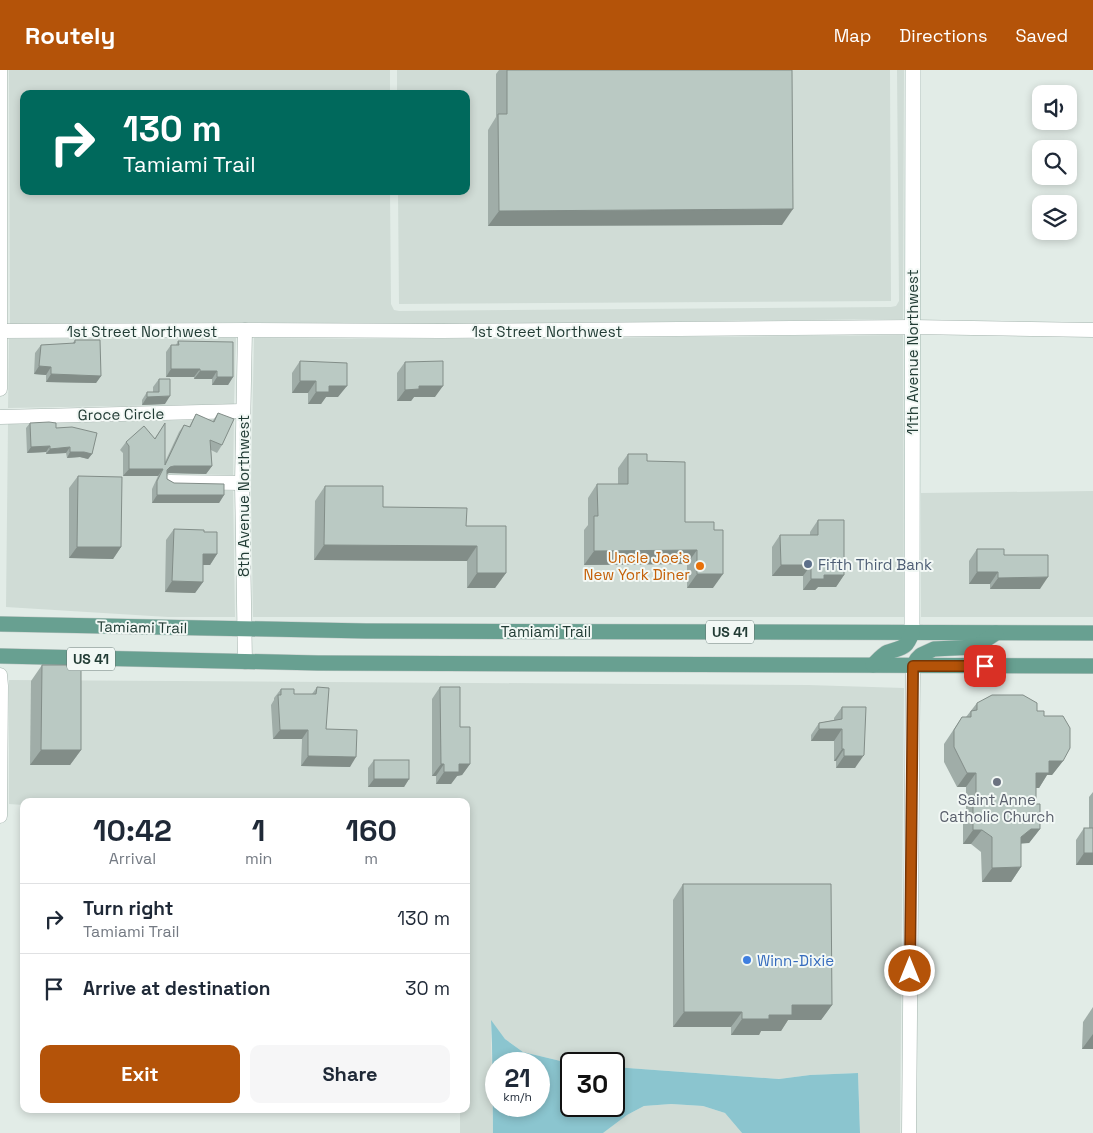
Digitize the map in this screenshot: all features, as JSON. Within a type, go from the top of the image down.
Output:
[{"type":"main road","name":"Tamiami Trail","points":[[0,624],[244,630],[1093,633]]},
{"type":"main road","points":[[873,665],[887,652],[904,648],[909,643],[912,633]]},
{"type":"main road","points":[[913,666],[916,659],[934,649],[975,647],[996,633]]},
{"type":"main road","name":"US 41","points":[[0,656],[244,662],[1093,666]]},
{"type":"street","points":[[0,70],[0,389]]},
{"type":"street","name":"11th Avenue Northwest","points":[[912,633],[913,70]]},
{"type":"street","name":"1st Street Northwest","points":[[0,332],[245,330],[441,332],[912,327],[1093,330]]},
{"type":"street","name":"8th Avenue Northwest","points":[[244,662],[242,411],[245,330]]},
{"type":"street","name":"Groce Circle","points":[[0,417],[242,411]]},
{"type":"street","points":[[169,482],[242,484]]},
{"type":"street","points":[[909,1133],[913,666]]},
{"type":"street","points":[[0,675],[0,816]]},
{"type":"shaded area","points":[[9,70],[390,70],[390,90],[20,90],[20,195],[390,195],[391,304],[394,310],[399,311],[896,306],[899,301],[897,70],[904,70],[903,319],[441,324],[236,322],[10,324]]},
{"type":"shaded area","points":[[397,70],[890,70],[891,301],[399,304],[398,195],[470,195],[470,90],[397,90]]},
{"type":"shaded area","points":[[903,335],[904,617],[253,617],[251,488],[254,338],[441,339]]},
{"type":"shaded area","points":[[236,338],[234,404],[8,408],[9,339]]},
{"type":"shaded area","points":[[234,419],[233,475],[160,474],[207,489],[233,491],[235,617],[168,617],[6,607],[8,424]]},
{"type":"shaded area","points":[[1093,491],[1093,617],[921,617],[921,493]]},
{"type":"shaded area","points":[[9,680],[808,685],[904,688],[900,1133],[860,1133],[858,1073],[810,1075],[779,1079],[625,1068],[625,1052],[560,1052],[560,1061],[550,1058],[550,1052],[523,1052],[505,1039],[491,1021],[492,1052],[485,1052],[485,1117],[493,1117],[493,1133],[460,1133],[460,1113],[470,1113],[470,798],[20,798],[20,805],[9,804]]},
{"type":"shaded area","points":[[671,1104],[703,1106],[725,1113],[742,1133],[603,1133],[627,1115],[644,1106]]},
{"type":"water","points":[[491,1020],[505,1039],[523,1052],[492,1052]]},
{"type":"water","points":[[550,1058],[560,1061],[560,1117],[624,1117],[603,1133],[493,1133],[493,1117],[550,1117]]},
{"type":"water","points":[[625,1068],[779,1079],[810,1075],[858,1073],[860,1133],[742,1133],[725,1113],[703,1106],[671,1104],[644,1106],[625,1116]]},
{"type":"building","points":[[507,70],[792,70],[793,209],[499,211],[498,114],[507,114]]},
{"type":"building","points":[[75,340],[100,340],[101,376],[51,374],[51,367],[39,366],[41,345],[75,343]]},
{"type":"building","points":[[178,341],[233,342],[233,377],[217,377],[217,371],[171,369],[171,345],[179,345]]},
{"type":"building","points":[[300,361],[347,363],[347,386],[329,386],[329,392],[316,392],[316,381],[300,381]]},
{"type":"building","points":[[443,361],[443,386],[419,386],[419,389],[405,390],[405,362]]},
{"type":"building","points":[[159,379],[170,379],[170,396],[147,397],[147,392],[159,392]]},
{"type":"building","points":[[218,413],[234,419],[222,445],[210,440],[212,466],[170,467],[167,470],[167,479],[174,483],[224,484],[224,495],[157,495],[157,481],[163,469],[129,469],[129,446],[126,442],[144,426],[155,439],[165,423],[165,465],[184,425],[190,427],[196,414],[214,422]]},
{"type":"building","points":[[30,423],[56,423],[56,428],[72,427],[97,433],[92,454],[70,452],[70,447],[50,449],[50,446],[31,447]]},
{"type":"building","points":[[628,454],[647,454],[647,461],[685,462],[685,522],[714,522],[714,530],[723,530],[723,574],[697,574],[697,550],[594,551],[594,516],[598,516],[597,484],[628,484]]},
{"type":"building","points":[[78,476],[122,477],[121,547],[77,547]]},
{"type":"building","points":[[325,486],[383,486],[383,507],[467,508],[466,526],[506,526],[506,573],[477,573],[477,546],[324,545]]},
{"type":"building","name":"Fifth Third Bank","points":[[818,520],[844,520],[844,575],[824,575],[824,579],[811,579],[811,565],[781,565],[780,535],[818,535]]},
{"type":"building","points":[[174,529],[217,532],[217,554],[203,554],[203,582],[172,581]]},
{"type":"building","points":[[977,549],[1004,549],[1004,555],[1048,555],[1048,577],[998,578],[998,572],[977,572]]},
{"type":"building","points":[[42,665],[81,665],[81,750],[41,750]]},
{"type":"building","points":[[317,687],[329,688],[326,729],[357,730],[356,757],[308,756],[308,730],[280,730],[278,695],[281,695],[281,689],[294,689],[294,694],[316,694]]},
{"type":"building","points":[[440,687],[460,687],[460,727],[470,727],[470,764],[459,764],[459,772],[444,772],[444,764],[441,764]]},
{"type":"building","name":"Saint Anne Catholic Church","points":[[992,695],[1023,695],[1037,703],[1037,711],[1044,711],[1044,716],[1063,716],[1070,728],[1070,748],[1063,761],[1049,761],[1049,773],[1036,773],[1036,804],[1040,804],[1040,829],[1031,829],[1021,837],[1021,867],[992,868],[992,837],[982,830],[973,830],[973,805],[976,805],[976,773],[967,773],[954,747],[954,730],[962,717],[971,717],[971,711],[977,710],[977,703]]},
{"type":"building","points":[[842,707],[866,707],[863,756],[844,756],[842,729],[819,729],[819,723],[842,719]]},
{"type":"building","points":[[374,760],[409,760],[409,779],[374,779]]},
{"type":"building","points":[[1084,828],[1093,828],[1093,853],[1084,853]]},
{"type":"building","name":"Winn-Dixie","points":[[683,884],[831,884],[832,1005],[792,1005],[792,1015],[769,1015],[769,1019],[742,1019],[742,1012],[684,1012]]},
{"type":"place","name":"Fifth Third Bank","points":[[808,564]]},
{"type":"place","name":"Uncle Joe's New York Diner","points":[[700,566]]},
{"type":"place","name":"Saint Anne Catholic Church","points":[[997,782]]},
{"type":"place","name":"Winn-Dixie","points":[[747,960]]},
{"type":"route","points":[[910,971],[913,666],[985,666]]}]
